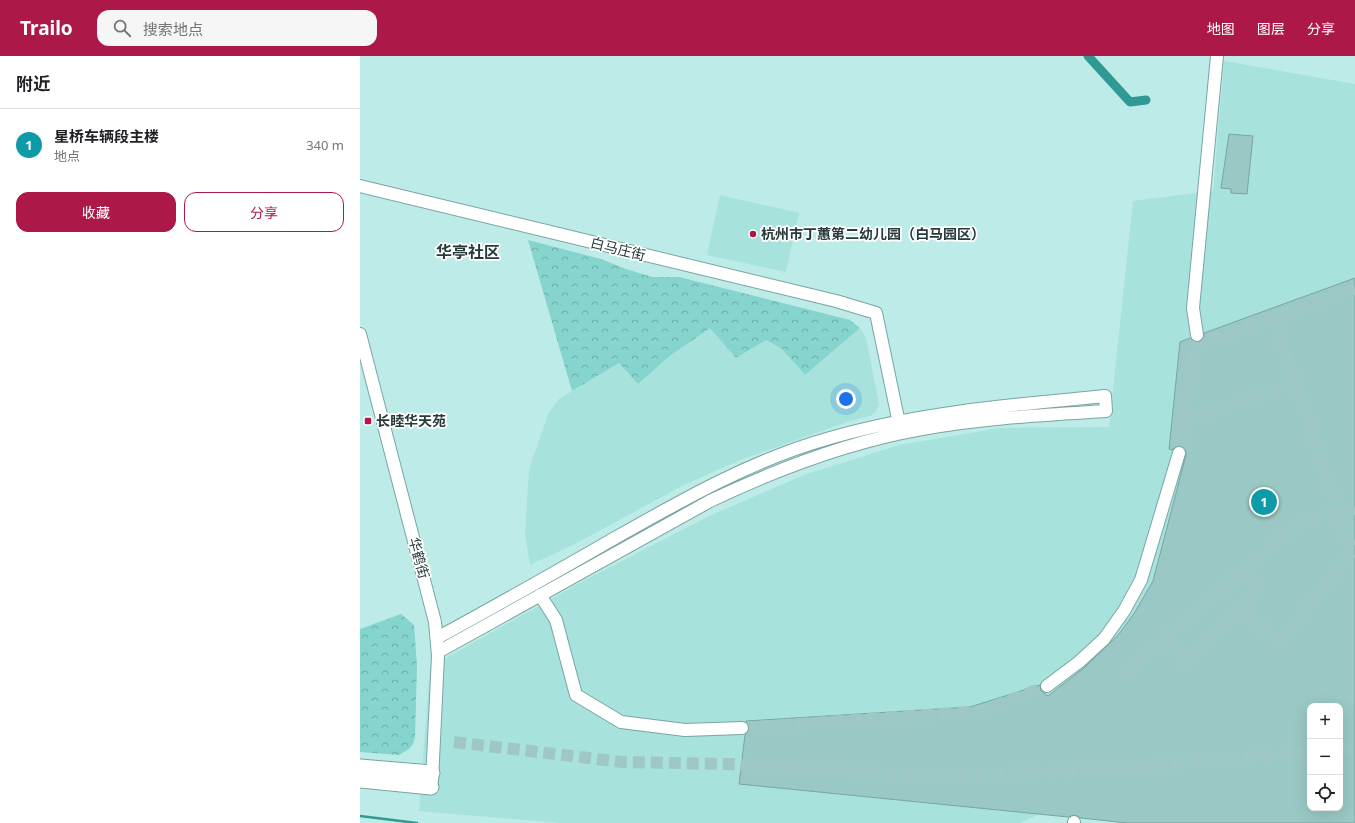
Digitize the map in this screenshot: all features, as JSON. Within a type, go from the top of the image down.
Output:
[{"type":"main road","points":[[360,767],[432,780]]},
{"type":"main road","points":[[360,780],[432,780]]},
{"type":"street","points":[[1197,335],[1193,308],[1217,56]]},
{"type":"street","name":"白马庄街","points":[[360,186],[836,301],[876,313],[899,420]]},
{"type":"street","name":"华鹤街","points":[[360,334],[428,588],[435,622],[438,652],[432,780]]},
{"type":"street","points":[[437,638],[680,501],[724,478],[829,438],[899,420],[966,410],[1105,396],[1106,411],[1016,416],[921,429],[802,460],[755,479],[710,501],[438,652]]},
{"type":"street","points":[[899,420],[901,434]]},
{"type":"street","points":[[1047,686],[1079,662],[1104,639],[1124,611],[1141,580],[1180,453]]},
{"type":"street","points":[[540,595],[556,620],[576,695],[621,722],[685,730],[742,728]]},
{"type":"shaded area","points":[[1224,61],[1355,84],[1355,823],[1129,823],[1040,814],[1020,823],[561,823],[419,811],[430,667],[585,580],[709,516],[804,475],[899,445],[1000,428],[1109,427],[1133,201],[1213,191]]},
{"type":"shaded area","name":"杭州市丁蕙第二幼儿园（白马园区）","points":[[720,195],[799,213],[786,272],[707,255]]},
{"type":"shaded area","points":[[710,327],[736,358],[766,340],[782,349],[805,375],[860,328],[866,338],[879,404],[876,412],[870,416],[847,422],[740,460],[682,486],[575,544],[530,565],[525,534],[529,469],[549,412],[559,399],[619,363],[638,384],[671,355]]},
{"type":"green space","points":[[528,240],[601,259],[652,277],[679,277],[850,320],[860,328],[805,375],[782,349],[766,340],[736,358],[710,328],[671,355],[638,384],[619,363],[572,391]]},
{"type":"green space","points":[[401,614],[414,625],[417,666],[415,737],[413,744],[409,749],[399,755],[360,752],[360,629]]},
{"type":"building","points":[[1229,134],[1253,136],[1247,194],[1231,193],[1231,189],[1221,188]]},
{"type":"building","points":[[1355,278],[1355,823],[1127,823],[1081,818],[1074,815],[1068,817],[739,784],[745,735],[749,728],[746,721],[970,707],[1040,685],[1041,691],[1048,696],[1084,668],[1119,634],[1135,612],[1153,581],[1186,455],[1186,451],[1182,446],[1177,446],[1172,450],[1169,449],[1180,342],[1190,338],[1194,342],[1198,342],[1204,338],[1204,333]]},
{"type":"waterway","points":[[1088,56],[1130,102],[1146,100]]},
{"type":"waterway","points":[[360,816],[417,823]]},
{"type":"tunnel","points":[[1195,346],[1355,289]]},
{"type":"tunnel","points":[[1274,318],[1339,514],[1355,508]]},
{"type":"tunnel","points":[[1179,453],[1196,338]]},
{"type":"tunnel","points":[[1184,420],[1295,383]]},
{"type":"tunnel","points":[[1167,639],[1184,660],[1240,611],[1281,640],[1352,551],[1339,514],[1302,520],[1242,572],[1258,585],[1240,611]]},
{"type":"tunnel","points":[[1122,676],[1242,572]]},
{"type":"tunnel","points":[[742,728],[982,711],[1047,686]]},
{"type":"tunnel","points":[[454,742],[622,762],[729,764],[933,776],[1127,769],[1203,760],[1307,752]]},
{"type":"tunnel","points":[[1343,750],[1355,749]]},
{"type":"place","name":"杭州市丁蕙第二幼儿园（白马园区）","points":[[753,234]]},
{"type":"place","name":"长睦华天苑","points":[[368,421]]},
{"type":"place","name":"星桥车辆段主楼","points":[[1264,502]]},
{"type":"district","name":"华亭社区","points":[[468,252]]}]
